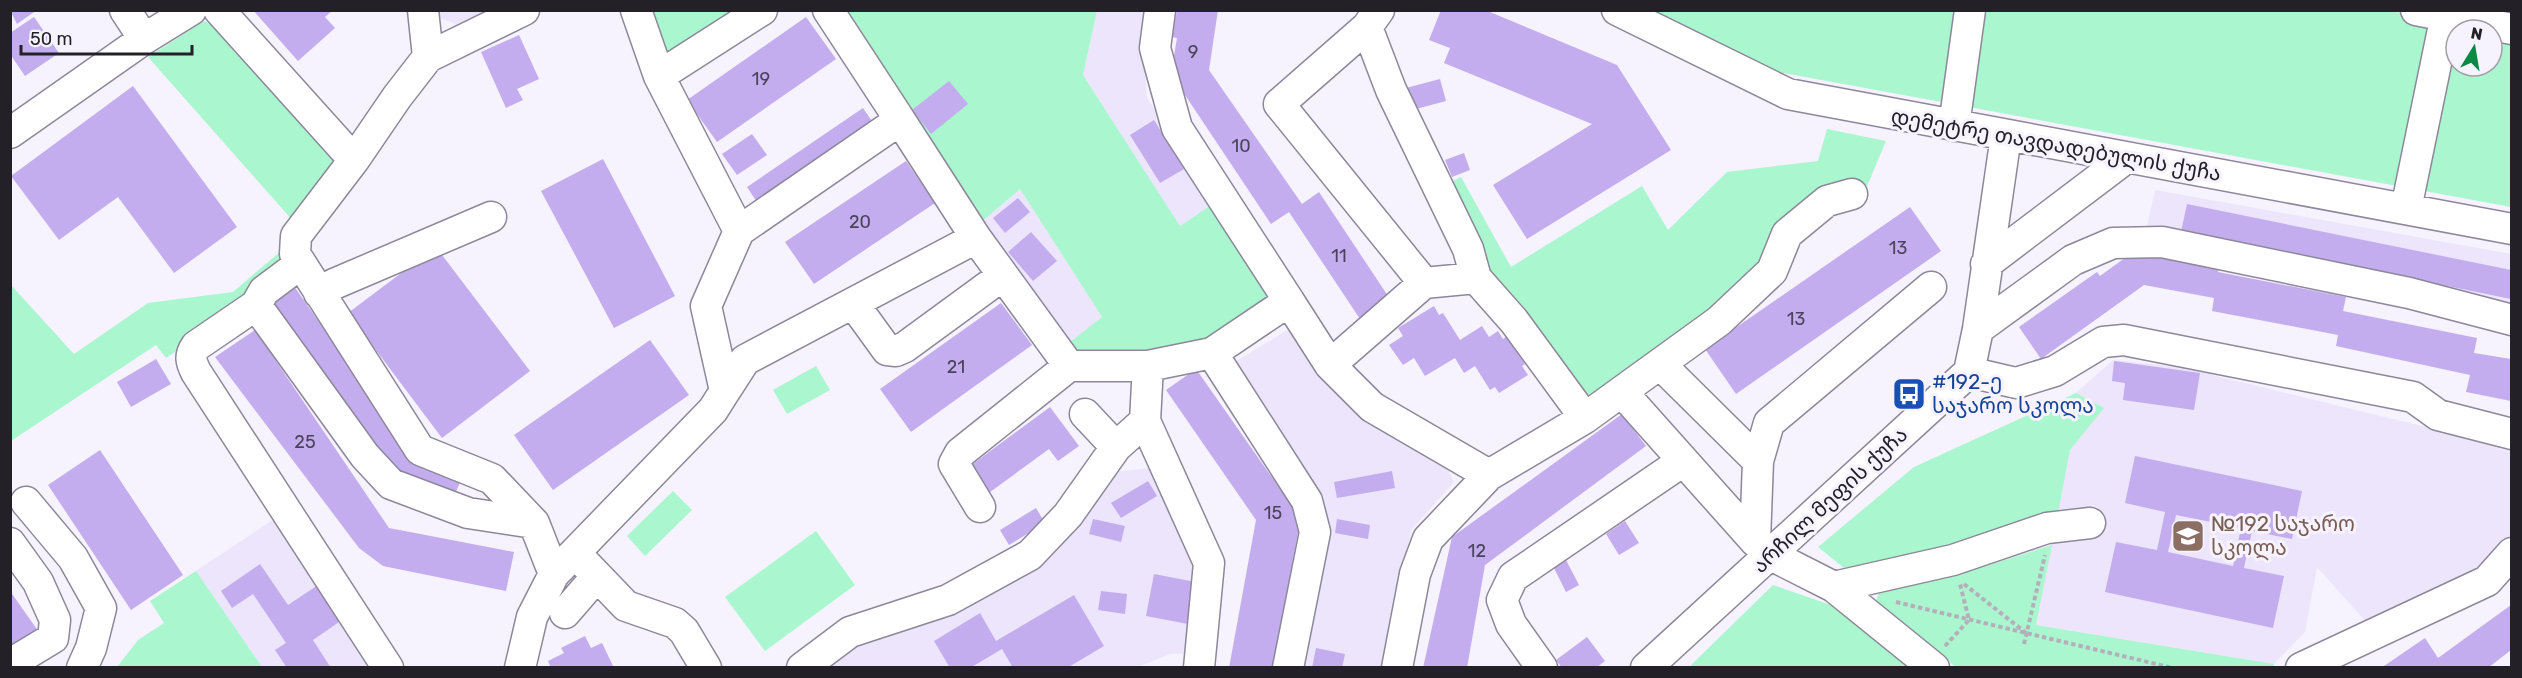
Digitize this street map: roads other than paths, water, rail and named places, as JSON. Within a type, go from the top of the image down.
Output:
[{"type":"street","points":[[125,10],[144,39]]},
{"type":"street","points":[[10,133],[144,39],[191,10]]},
{"type":"street","points":[[219,10],[354,160]]},
{"type":"street","points":[[423,10],[428,57]]},
{"type":"street","points":[[524,10],[428,57],[296,236],[295,254],[356,346],[386,399],[420,450],[492,478],[534,523],[554,574]]},
{"type":"street","points":[[636,10],[659,76],[739,231]]},
{"type":"street","points":[[659,76],[762,10]]},
{"type":"street","points":[[828,10],[976,238],[1069,366]]},
{"type":"street","points":[[1161,10],[1155,48],[1177,128],[1330,364],[1372,407],[1489,475]]},
{"type":"street","name":"დემეტრე თავდადებულის ქუჩა","points":[[1617,10],[1788,94],[2511,229]]},
{"type":"street","points":[[1954,126],[1970,10]]},
{"type":"street","points":[[2416,10],[2446,13],[2511,29]]},
{"type":"street","points":[[2406,209],[2446,13]]},
{"type":"street","points":[[1424,284],[1279,104],[1373,19],[1391,90],[1468,249],[1476,278],[1514,321],[1585,418]]},
{"type":"street","points":[[725,391],[706,306],[739,231],[900,120]]},
{"type":"street","points":[[2006,136],[1978,329],[1969,372],[2016,383],[2055,371],[2103,342],[2124,340],[2412,397],[2438,415],[2511,434]]},
{"type":"street","points":[[1986,264],[2126,158]]},
{"type":"street","points":[[1397,668],[1415,574],[1428,538],[1489,475],[1585,418],[1719,321],[1773,270],[1787,234],[1827,201],[1852,195]]},
{"type":"street","points":[[319,293],[334,284],[491,216]]},
{"type":"street","points":[[520,668],[532,617],[554,574],[713,410],[745,360],[976,238]]},
{"type":"street","points":[[1978,329],[2073,260],[2113,243],[2162,242],[2409,293],[2511,320]]},
{"type":"street","points":[[300,264],[264,291],[256,305],[196,346],[191,353],[192,363],[388,668]]},
{"type":"street","points":[[853,303],[887,350],[896,351],[905,347],[1002,276]]},
{"type":"street","points":[[1330,364],[1424,284],[1476,278]]},
{"type":"street","points":[[1763,548],[1758,461],[1769,423],[1931,287]]},
{"type":"street","points":[[980,507],[954,464],[960,453],[1069,366],[1148,366],[1212,353],[1289,301]]},
{"type":"street","points":[[256,305],[365,456],[391,484],[468,513],[534,523]]},
{"type":"street","points":[[1212,353],[1307,501],[1315,532],[1288,668]]},
{"type":"street","points":[[1660,364],[1758,461]]},
{"type":"street","points":[[1148,366],[1145,421],[1209,563],[1197,667]]},
{"type":"street","name":"არჩილ მეფის ქუჩა","points":[[1646,668],[1763,548],[1969,372]]},
{"type":"street","points":[[1622,392],[1763,548],[1834,587],[1931,666]]},
{"type":"street","points":[[1085,414],[1116,447]]},
{"type":"street","points":[[802,668],[850,632],[948,600],[1030,555],[1068,515],[1116,447],[1145,421]]},
{"type":"street","points":[[1542,668],[1510,624],[1502,600],[1513,577],[1683,461]]},
{"type":"street","points":[[26,502],[73,558],[101,608],[91,648],[82,668]]},
{"type":"street","points":[[1834,587],[1953,560],[2047,528],[2090,524]]},
{"type":"street","points":[[10,543],[38,582],[56,620],[53,638],[10,664]]},
{"type":"street","points":[[575,553],[626,606],[675,622],[684,631],[706,668]]},
{"type":"street","points":[[2301,668],[2487,581],[2511,553]]},
{"type":"street","points":[[565,613],[597,576]]},
{"type":"place","name":"#192-ე საჯარო სკოლა","points":[[1909,394]]},
{"type":"place","name":"№192 საჯარო სკოლა","points":[[2188,536]]}]
